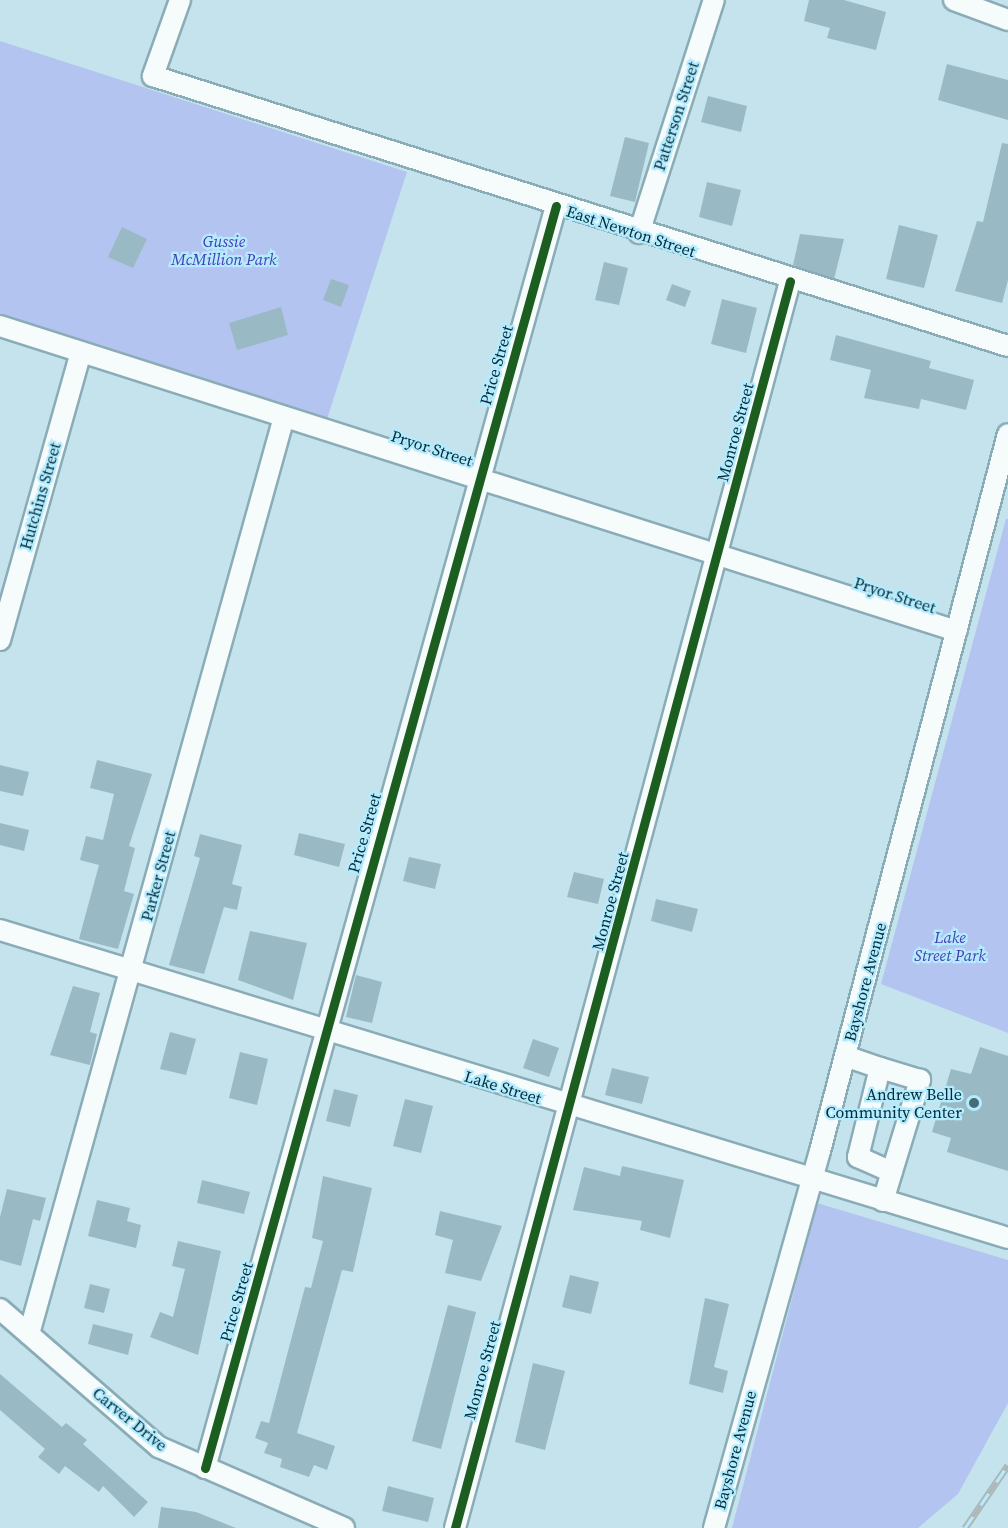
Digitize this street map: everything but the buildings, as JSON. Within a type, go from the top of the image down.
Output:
[{"type":"street","name":"East Newton Street","points":[[180,0],[153,76],[790,281],[1008,346]]},
{"type":"street","name":"Patterson Street","points":[[639,233],[714,0]]},
{"type":"street","points":[[955,0],[1008,20]]},
{"type":"street","name":"Price Street","points":[[205,1468],[323,1032],[555,206]]},
{"type":"street","name":"Monroe Street","points":[[455,1528],[719,554],[790,281]]},
{"type":"street","name":"Pryor Street","points":[[0,326],[957,631]]},
{"type":"street","name":"Hutchins Street","points":[[0,640],[81,352]]},
{"type":"street","name":"Parker Street","points":[[29,1334],[132,972],[284,417]]},
{"type":"street","name":"Bayshore Avenue","points":[[714,1528],[845,1056],[1008,434]]},
{"type":"street","name":"Lake Street","points":[[0,930],[570,1108],[809,1181],[1008,1238]]},
{"type":"street","points":[[845,1056],[920,1080],[884,1201]]},
{"type":"street","points":[[880,1068],[858,1157],[892,1172]]},
{"type":"street","name":"Carver Drive","points":[[0,1309],[159,1447],[344,1528]]},
{"type":"green space","name":"Gussie McMillion Park","points":[[0,41],[407,172],[327,419],[0,314]]},
{"type":"green space","name":"Lake Street Park","points":[[1006,519],[1008,519],[1008,1033],[881,984]]},
{"type":"green space","points":[[817,1203],[1008,1260],[1008,1403],[958,1494],[918,1528],[732,1528]]},
{"type":"railway","points":[[965,1528],[1008,1465]]},
{"type":"cycle path","points":[[205,1468],[556,206]]},
{"type":"cycle path","points":[[455,1528],[790,281]]},
{"type":"place","name":"Andrew Belle Community Center","points":[[974,1103]]}]
